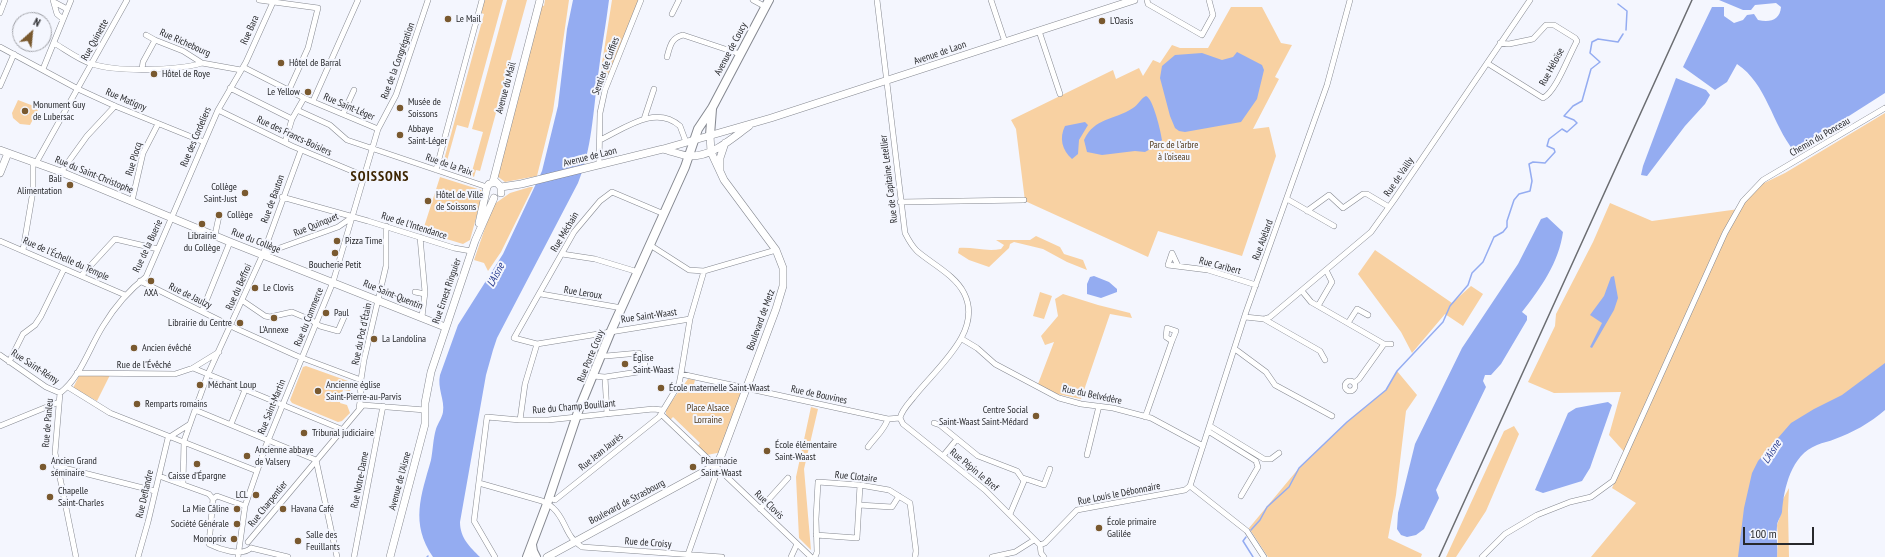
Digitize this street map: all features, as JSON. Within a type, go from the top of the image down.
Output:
[{"type":"main road","name":"Avenue du Mail","points":[[475,241],[540,0]]},
{"type":"main road","name":"Avenue de Laon","points":[[501,190],[663,149],[722,131],[752,124],[1134,0]]},
{"type":"main road","name":"Avenue de Coucy","points":[[695,139],[700,127],[712,108],[768,4]]},
{"type":"main road","points":[[711,152],[710,135],[712,108]]},
{"type":"main road","points":[[711,123],[722,131]]},
{"type":"main road","points":[[663,149],[689,156],[711,152],[752,124]]},
{"type":"main road","name":"Rue Porte Crouy","points":[[527,557],[552,503],[577,417],[611,331],[685,167],[695,139]]},
{"type":"main road","points":[[720,170],[720,158],[725,143]]},
{"type":"main road","name":"Rue du Saint-Christophe","points":[[0,150],[61,172],[172,217]]},
{"type":"main road","name":"Boulevard de Metz","points":[[711,152],[724,180],[776,250],[783,268],[783,286],[747,388],[721,456],[716,465]]},
{"type":"main road","points":[[0,173],[8,153]]},
{"type":"main road","points":[[475,241],[494,198],[501,190],[496,182],[489,187],[494,198]]},
{"type":"main road","name":"Rue du Collège","points":[[172,217],[230,242],[333,282]]},
{"type":"main road","name":"Rue Ernest Ringuier","points":[[426,410],[425,402],[428,384],[445,327],[475,241]]},
{"type":"main road","name":"Rue Saint-Quentin","points":[[333,282],[445,327]]},
{"type":"main road","name":"Avenue de l'Aisne","points":[[390,557],[425,424],[426,410]]},
{"type":"main road","name":"Boulevard de Strasbourg","points":[[547,557],[716,465]]},
{"type":"main road","points":[[532,545],[536,557]]},
{"type":"street","points":[[0,12],[5,0]]},
{"type":"street","points":[[53,0],[67,9]]},
{"type":"street","points":[[53,0],[57,14],[63,19]]},
{"type":"street","points":[[43,69],[71,0]]},
{"type":"street","name":"Rue Quinette","points":[[34,162],[78,89],[127,0]]},
{"type":"street","points":[[259,0],[318,8],[308,48],[289,90]]},
{"type":"street","points":[[313,101],[358,0]]},
{"type":"street","name":"Rue de la Congrégation","points":[[352,218],[378,129],[396,95],[428,0]]},
{"type":"street","points":[[436,170],[482,0]]},
{"type":"street","name":"Sentier de Cuffies","points":[[598,165],[600,113],[605,90],[641,0]]},
{"type":"street","points":[[672,14],[680,0]]},
{"type":"street","points":[[753,0],[768,4]]},
{"type":"street","name":"Rue de Capitaine Letellier","points":[[877,0],[900,202],[905,233],[911,244],[957,283],[964,292],[970,313],[962,339],[918,390],[904,409],[900,418]]},
{"type":"street","points":[[991,0],[1005,42]]},
{"type":"street","points":[[1147,0],[1148,4],[1202,35],[1213,15],[1209,0]]},
{"type":"street","name":"Rue Abélard","points":[[1190,486],[1245,317],[1327,85],[1350,0]]},
{"type":"street","name":"Rue de Vailly","points":[[1264,319],[1270,317],[1302,291],[1371,232],[1530,0]]},
{"type":"street","name":"Rue Bara","points":[[242,69],[273,1]]},
{"type":"street","name":"Rue Héloïse","points":[[1487,63],[1543,98],[1547,96],[1559,78],[1577,41],[1575,38],[1554,25],[1546,25],[1532,38],[1509,44],[1500,43]]},
{"type":"street","points":[[1039,31],[1060,94]]},
{"type":"street","name":"Rue Richebourg","points":[[146,35],[155,40],[173,46],[202,63],[242,69],[289,90]]},
{"type":"street","points":[[667,57],[671,41],[677,36],[683,35],[740,54]]},
{"type":"street","points":[[142,69],[143,62],[155,40]]},
{"type":"street","points":[[54,44],[92,64],[142,69],[190,66],[202,63]]},
{"type":"street","name":"Rue Matigny","points":[[0,47],[78,89],[115,106],[204,142]]},
{"type":"street","points":[[0,86],[14,54]]},
{"type":"street","name":"Rue des Cordeliers","points":[[172,217],[218,110],[242,69]]},
{"type":"street","points":[[230,88],[292,119]]},
{"type":"street","points":[[644,119],[654,89]]},
{"type":"street","name":"Rue Saint-Léger","points":[[289,90],[304,98],[378,129]]},
{"type":"street","points":[[343,114],[354,90]]},
{"type":"street","points":[[286,142],[292,119],[304,98]]},
{"type":"street","points":[[61,172],[87,136],[115,106]]},
{"type":"street","name":"Chemin du Ponceau","points":[[1482,557],[1505,534],[1537,515],[1570,502],[1591,497],[1613,481],[1725,233],[1743,201],[1763,180],[1885,108]]},
{"type":"street","name":"Rue des Francs-Boisiers","points":[[218,110],[301,150],[364,176]]},
{"type":"street","name":"Rue de la Paix","points":[[297,110],[330,125],[347,140],[489,187]]},
{"type":"street","points":[[600,140],[637,120],[663,118],[676,123],[683,131],[686,142]]},
{"type":"street","name":"Rue Plocq","points":[[132,201],[143,153],[158,124]]},
{"type":"street","name":"Rue de Bauton","points":[[263,254],[282,198],[301,150]]},
{"type":"street","points":[[23,250],[33,191],[34,162]]},
{"type":"street","name":"Rue Méchain","points":[[537,344],[514,338],[541,294],[574,232],[588,213],[610,192],[664,214]]},
{"type":"street","points":[[1307,211],[1329,195],[1343,208],[1363,194],[1367,194],[1389,207]]},
{"type":"street","name":"Rue de l'Intendance","points":[[282,198],[386,226],[454,248],[471,251]]},
{"type":"street","points":[[1287,199],[1334,226]]},
{"type":"street","points":[[900,202],[1024,200]]},
{"type":"street","points":[[215,235],[219,216]]},
{"type":"street","name":"Rue de la Buerie","points":[[68,387],[104,325],[125,295],[146,277],[172,217]]},
{"type":"street","name":"Rue Quinquet","points":[[263,254],[338,227],[352,218]]},
{"type":"street","name":"Rue du Commerce","points":[[302,358],[333,282],[352,218]]},
{"type":"street","name":"Rue du Pot d'Étain","points":[[363,406],[361,396],[361,380],[364,360],[386,266],[386,226]]},
{"type":"street","points":[[420,237],[425,294],[423,318]]},
{"type":"street","points":[[80,276],[114,239],[158,249]]},
{"type":"street","name":"Rue de l'Échelle du Temple","points":[[0,241],[125,295]]},
{"type":"street","points":[[202,311],[230,242]]},
{"type":"street","points":[[650,245],[689,270],[704,271],[776,250]]},
{"type":"street","name":"Rue du Beffroi","points":[[183,484],[184,441],[208,374],[263,254]]},
{"type":"street","points":[[562,254],[595,259],[638,272]]},
{"type":"street","name":"Rue Caribert","points":[[1178,266],[1208,270],[1256,285]]},
{"type":"street","points":[[9,362],[23,334],[35,325],[41,316],[64,269]]},
{"type":"street","points":[[1318,306],[1332,282],[1326,270]]},
{"type":"street","name":"Rue Jean Jaurès","points":[[552,503],[662,412],[679,384],[690,319],[704,271]]},
{"type":"street","name":"Rue de Jaulzy","points":[[140,281],[231,326],[302,358],[361,380]]},
{"type":"street","points":[[1302,291],[1311,302],[1384,344],[1391,344]]},
{"type":"street","points":[[415,292],[425,294]]},
{"type":"street","name":"Rue Leroux","points":[[541,294],[622,308]]},
{"type":"street","points":[[242,301],[265,316],[270,317],[292,312],[316,322],[320,326],[338,331],[345,315]]},
{"type":"street","points":[[1348,323],[1357,309],[1368,315]]},
{"type":"street","points":[[1245,317],[1264,319],[1320,351],[1325,360]]},
{"type":"street","name":"Rue Saint-Waast","points":[[537,344],[690,319]]},
{"type":"street","name":"Rue du Belvédère","points":[[962,339],[995,364],[1047,393],[1059,398],[1113,408],[1145,417],[1156,421],[1203,446]]},
{"type":"street","points":[[1145,417],[1172,341]]},
{"type":"street","points":[[520,420],[525,384],[537,344]]},
{"type":"street","points":[[1354,383],[1359,379],[1384,344]]},
{"type":"street","points":[[1235,349],[1266,372],[1275,385],[1332,416]]},
{"type":"street","name":"Rue de l'Évêché","points":[[77,373],[175,374],[193,368],[219,352]]},
{"type":"street","points":[[593,376],[605,377],[638,372],[643,368],[645,361],[642,354],[635,352],[606,356],[602,355]]},
{"type":"street","name":"Rue Saint-Rémy","points":[[0,355],[46,387],[60,393]]},
{"type":"street","name":"Rue Saint-Martin","points":[[239,554],[245,506],[268,440],[302,358]]},
{"type":"street","points":[[193,368],[341,429]]},
{"type":"street","name":"Rue de Bouvines","points":[[681,374],[890,419]]},
{"type":"street","points":[[605,377],[607,414]]},
{"type":"street","points":[[68,387],[110,413],[257,471]]},
{"type":"street","name":"Rue de Panleu","points":[[68,387],[60,393],[55,453],[56,466],[76,557]]},
{"type":"street","points":[[231,424],[246,390]]},
{"type":"street","points":[[361,396],[363,406],[383,406],[426,410]]},
{"type":"street","points":[[0,426],[59,402]]},
{"type":"street","name":"Rue Charpentier","points":[[248,542],[341,429],[363,406]]},
{"type":"street","name":"Rue Notre-Dame","points":[[354,557],[383,406]]},
{"type":"street","points":[[1087,455],[1099,406]]},
{"type":"street","name":"Rue du Champ Bouillant","points":[[479,483],[487,417],[520,420],[548,420],[653,409],[662,412]]},
{"type":"street","points":[[195,410],[316,460],[337,557]]},
{"type":"street","name":"Rue Clovis","points":[[662,412],[811,557]]},
{"type":"street","points":[[868,447],[884,430],[890,419],[900,418]]},
{"type":"street","name":"Rue Pépin le Bref","points":[[900,418],[903,424],[985,490],[1040,545]]},
{"type":"street","points":[[934,423],[940,424],[978,456],[1017,471],[1023,478],[1044,485],[1050,469]]},
{"type":"street","points":[[170,436],[190,424]]},
{"type":"street","points":[[1209,429],[1264,459],[1271,460],[1279,453]]},
{"type":"street","points":[[1209,429],[1256,461],[1258,467],[1241,496]]},
{"type":"street","name":"Rue Deflandre","points":[[138,557],[168,438],[170,436]]},
{"type":"street","points":[[943,456],[957,439]]},
{"type":"street","points":[[688,556],[717,472],[716,465]]},
{"type":"street","points":[[56,466],[155,491]]},
{"type":"street","points":[[159,476],[209,494],[213,499],[209,544],[239,554],[251,548],[288,557]]},
{"type":"street","points":[[760,509],[788,478]]},
{"type":"street","points":[[1010,514],[1024,481],[1023,478]]},
{"type":"street","name":"Rue Clotaire","points":[[815,557],[817,552],[816,535],[818,482],[860,485],[889,490],[910,503],[916,551],[915,557]]},
{"type":"street","points":[[495,557],[474,521],[479,483],[552,503],[574,542]]},
{"type":"street","points":[[816,535],[858,538],[860,485]]},
{"type":"street","points":[[1190,486],[1246,531],[1264,557]]},
{"type":"street","name":"Rue Louis le Débonnaire","points":[[1040,545],[1045,543],[1077,510],[1185,490],[1190,486]]},
{"type":"street","points":[[213,499],[217,496],[245,506]]},
{"type":"street","points":[[859,506],[890,507],[899,496]]},
{"type":"street","points":[[240,539],[250,543],[251,548]]},
{"type":"street","points":[[992,557],[1015,552],[1034,540]]},
{"type":"street","name":"Rue de Croisy","points":[[574,542],[587,548],[688,556],[722,557]]},
{"type":"street","points":[[791,557],[797,544]]},
{"type":"street","points":[[1040,545],[1041,553],[1044,557]]},
{"type":"green space","points":[[484,0],[503,0],[468,128],[457,125],[445,168],[442,167],[484,14],[481,13]]},
{"type":"green space","points":[[507,0],[527,0],[480,171],[476,170],[474,177],[471,175],[483,132],[472,129]]},
{"type":"green space","points":[[545,0],[569,0],[553,111],[537,176],[505,182],[497,176],[541,5],[544,6]]},
{"type":"green space","points":[[612,0],[639,0],[608,78],[599,82]]},
{"type":"green space","name":"Parc de l'arbre à l'oiseau","points":[[1231,7],[1262,7],[1281,43],[1292,45],[1275,77],[1279,79],[1253,129],[1269,127],[1276,156],[1242,256],[1158,231],[1148,257],[1025,201],[1016,129],[1011,120],[1113,70],[1116,79],[1139,68],[1143,76],[1153,60],[1160,63],[1172,45],[1180,48],[1208,48]]},
{"type":"green space","points":[[18,100],[39,108],[30,125],[20,124],[13,118],[12,113]]},
{"type":"green space","points":[[1885,113],[1885,373],[1796,436],[1770,489],[1775,557],[1591,557],[1636,503],[1612,488],[1627,455],[1609,435],[1621,392],[1554,393],[1528,382],[1555,326],[1556,314],[1593,242],[1610,203],[1652,221],[1739,209],[1760,185],[1785,173]]},
{"type":"green space","points":[[440,177],[481,190],[483,193],[470,240],[463,244],[440,237],[441,232],[424,227]]},
{"type":"green space","points":[[533,187],[501,252],[488,271],[484,263],[474,260],[493,205],[510,193]]},
{"type":"green space","points":[[1036,236],[1060,247],[1064,254],[1083,260],[1087,270],[1067,262],[1043,249],[1014,242],[1010,244],[1009,248],[989,267],[969,260],[958,253],[959,248],[990,250],[1001,249],[1004,245],[996,240],[1030,240]]},
{"type":"green space","points":[[1375,250],[1452,303],[1471,286],[1483,294],[1463,326],[1445,314],[1412,353],[1401,332],[1358,274]]},
{"type":"green space","points":[[1040,292],[1052,296],[1044,319],[1033,316]]},
{"type":"green space","points":[[1063,294],[1130,313],[1132,318],[1110,314],[1081,399],[1057,394],[1038,384],[1054,342],[1045,345],[1041,336],[1058,316],[1055,299]]},
{"type":"green space","points":[[306,366],[348,381],[353,385],[350,391],[343,390],[340,403],[347,405],[350,413],[342,421],[338,422],[292,403],[290,400],[303,367]]},
{"type":"green space","points":[[1397,371],[1417,395],[1406,411],[1396,495],[1388,538],[1422,554],[1421,557],[1268,557],[1249,528],[1299,468],[1347,422],[1386,390]]},
{"type":"green space","points":[[110,375],[97,401],[73,388],[79,376]]},
{"type":"green space","name":"Place Alsace Lorraine","points":[[688,379],[695,380],[694,384],[735,393],[736,389],[741,392],[722,452],[707,455],[698,446],[700,443],[673,417],[670,420],[666,414],[666,409]]},
{"type":"green space","points":[[811,407],[818,409],[804,469],[811,550],[799,538],[796,477]]},
{"type":"green space","points":[[1514,426],[1519,434],[1486,511],[1456,557],[1446,557],[1504,431]]},
{"type":"green space","points":[[1789,488],[1789,557],[1777,557],[1777,525],[1781,514],[1782,501]]},
{"type":"water","name":"L'Aisne","points":[[573,0],[609,0],[589,144],[583,170],[578,183],[497,338],[486,375],[460,522],[460,528],[469,546],[480,557],[433,557],[426,545],[422,533],[420,509],[421,498],[431,460],[435,433],[443,412],[443,403],[439,385],[440,375],[458,325],[503,254],[542,171],[558,106],[567,29]]},
{"type":"water","points":[[1719,0],[1885,0],[1885,93],[1794,151],[1786,140],[1755,82],[1747,72],[1737,64],[1727,82],[1715,90],[1683,67],[1712,7],[1724,7],[1724,16],[1734,23],[1743,20],[1747,15],[1754,14],[1758,20],[1774,20],[1779,15],[1781,7],[1776,3],[1755,5],[1751,10],[1743,10]]},
{"type":"water","points":[[1237,52],[1262,65],[1264,70],[1257,99],[1241,122],[1185,132],[1179,131],[1175,128],[1170,116],[1160,78],[1162,66],[1175,55],[1202,53],[1222,60],[1233,57]]},
{"type":"water","points":[[1676,78],[1706,90],[1710,95],[1705,104],[1685,126],[1647,176],[1641,175],[1643,166]]},
{"type":"water","points":[[1146,96],[1149,98],[1154,109],[1158,123],[1162,140],[1159,144],[1145,152],[1135,151],[1102,155],[1087,152],[1084,140],[1093,127],[1133,108]]},
{"type":"water","points":[[1085,122],[1088,125],[1079,140],[1078,154],[1072,159],[1062,144],[1063,130],[1065,126]]},
{"type":"water","points":[[1547,217],[1563,232],[1558,254],[1536,294],[1522,312],[1527,316],[1527,320],[1501,364],[1491,375],[1485,375],[1483,381],[1486,387],[1436,490],[1439,498],[1424,529],[1416,535],[1407,537],[1401,535],[1397,529],[1398,513],[1415,444],[1462,348],[1518,264],[1541,219]]},
{"type":"water","points":[[1094,276],[1109,282],[1117,289],[1117,292],[1101,298],[1087,294],[1087,284],[1090,277]]},
{"type":"water","points":[[1614,276],[1618,298],[1614,310],[1592,348],[1590,347],[1602,323],[1590,315],[1604,296],[1611,277]]},
{"type":"water","name":"L'Aisne","points":[[1885,363],[1885,410],[1854,431],[1819,444],[1808,450],[1795,464],[1787,483],[1782,512],[1777,524],[1777,557],[1738,557],[1744,508],[1752,473],[1758,461],[1791,423],[1814,409],[1842,395]]},
{"type":"water","points":[[1608,402],[1612,405],[1590,468],[1582,481],[1543,493],[1535,490],[1568,413],[1576,408]]},
{"type":"waterway","points":[[1618,4],[1627,11],[1626,30]]},
{"type":"waterway","points":[[1251,530],[1260,520],[1267,507],[1289,487],[1299,468],[1347,422],[1386,390],[1397,371],[1443,322],[1450,306],[1468,285],[1472,273],[1483,262],[1494,237],[1503,232],[1507,227],[1507,221],[1514,200],[1519,194],[1530,191],[1532,181],[1529,164],[1533,162],[1545,163],[1555,152],[1554,149],[1547,146],[1549,139],[1562,129],[1567,132],[1577,123],[1574,120],[1564,116],[1573,106],[1582,101],[1591,69],[1600,62],[1590,53],[1592,42],[1598,39],[1618,42],[1623,34]]},
{"type":"waterway","points":[[1246,537],[1243,541],[1253,557]]},
{"type":"railway","points":[[1439,557],[1692,0]]},
{"type":"place","name":"Le Mail","points":[[448,19]]},
{"type":"place","name":"L'Oasis","points":[[1102,21]]},
{"type":"place","name":"Hôtel de Barral","points":[[281,63]]},
{"type":"place","name":"Hôtel de Roye","points":[[154,74]]},
{"type":"place","name":"Le Yellow","points":[[308,92]]},
{"type":"place","name":"Musée de Soissons","points":[[400,108]]},
{"type":"place","name":"Monument Guy de Lubersac","points":[[25,111]]},
{"type":"place","name":"Abbaye Saint-Léger","points":[[400,135]]},
{"type":"place","name":"Bali Alimentation","points":[[70,185]]},
{"type":"place","name":"Collège Saint-Just","points":[[245,193]]},
{"type":"place","name":"Hôtel de Ville de Soissons","points":[[428,201]]},
{"type":"place","name":"Collège","points":[[219,215]]},
{"type":"place","name":"Librairie du Collège","points":[[202,224]]},
{"type":"place","name":"Pizza Time","points":[[337,241]]},
{"type":"place","name":"Boucherie Petit","points":[[335,253]]},
{"type":"place","name":"AXA","points":[[151,281]]},
{"type":"place","name":"Le Clovis","points":[[255,288]]},
{"type":"place","name":"Paul","points":[[326,313]]},
{"type":"place","name":"L'Annexe","points":[[274,318]]},
{"type":"place","name":"Librairie du Centre","points":[[240,323]]},
{"type":"place","name":"La Landolina","points":[[374,339]]},
{"type":"place","name":"Ancien évêché","points":[[134,348]]},
{"type":"place","name":"Église Saint-Waast","points":[[625,364]]},
{"type":"place","name":"Méchant Loup","points":[[200,385]]},
{"type":"place","name":"École maternelle Saint-Waast","points":[[661,388]]},
{"type":"place","name":"Ancienne église Saint-Pierre-au-Parvis","points":[[318,391]]},
{"type":"place","name":"Remparts romains","points":[[137,404]]},
{"type":"place","name":"Centre Social Saint-Waast Saint-Médard","points":[[1036,416]]},
{"type":"place","name":"Tribunal judiciaire","points":[[304,433]]},
{"type":"place","name":"École élémentaire Saint-Waast","points":[[767,451]]},
{"type":"place","name":"Ancienne abbaye de Valsery","points":[[247,456]]},
{"type":"place","name":"Caisse d'Épargne","points":[[197,464]]},
{"type":"place","name":"Ancien Grand séminaire","points":[[43,467]]},
{"type":"place","name":"Pharmacie Saint-Waast","points":[[693,467]]},
{"type":"place","name":"LCL","points":[[256,495]]},
{"type":"place","name":"Chapelle Saint-Charles","points":[[50,497]]},
{"type":"place","name":"La Mie Câline","points":[[237,509]]},
{"type":"place","name":"Havana Café","points":[[283,509]]},
{"type":"place","name":"Société Générale","points":[[237,524]]},
{"type":"place","name":"École primaire Galilée","points":[[1099,528]]},
{"type":"place","name":"Monoprix","points":[[234,539]]},
{"type":"place","name":"Salle des Feuillants","points":[[298,541]]},
{"type":"district","name":"SOISSONS","points":[[380,177]]}]
